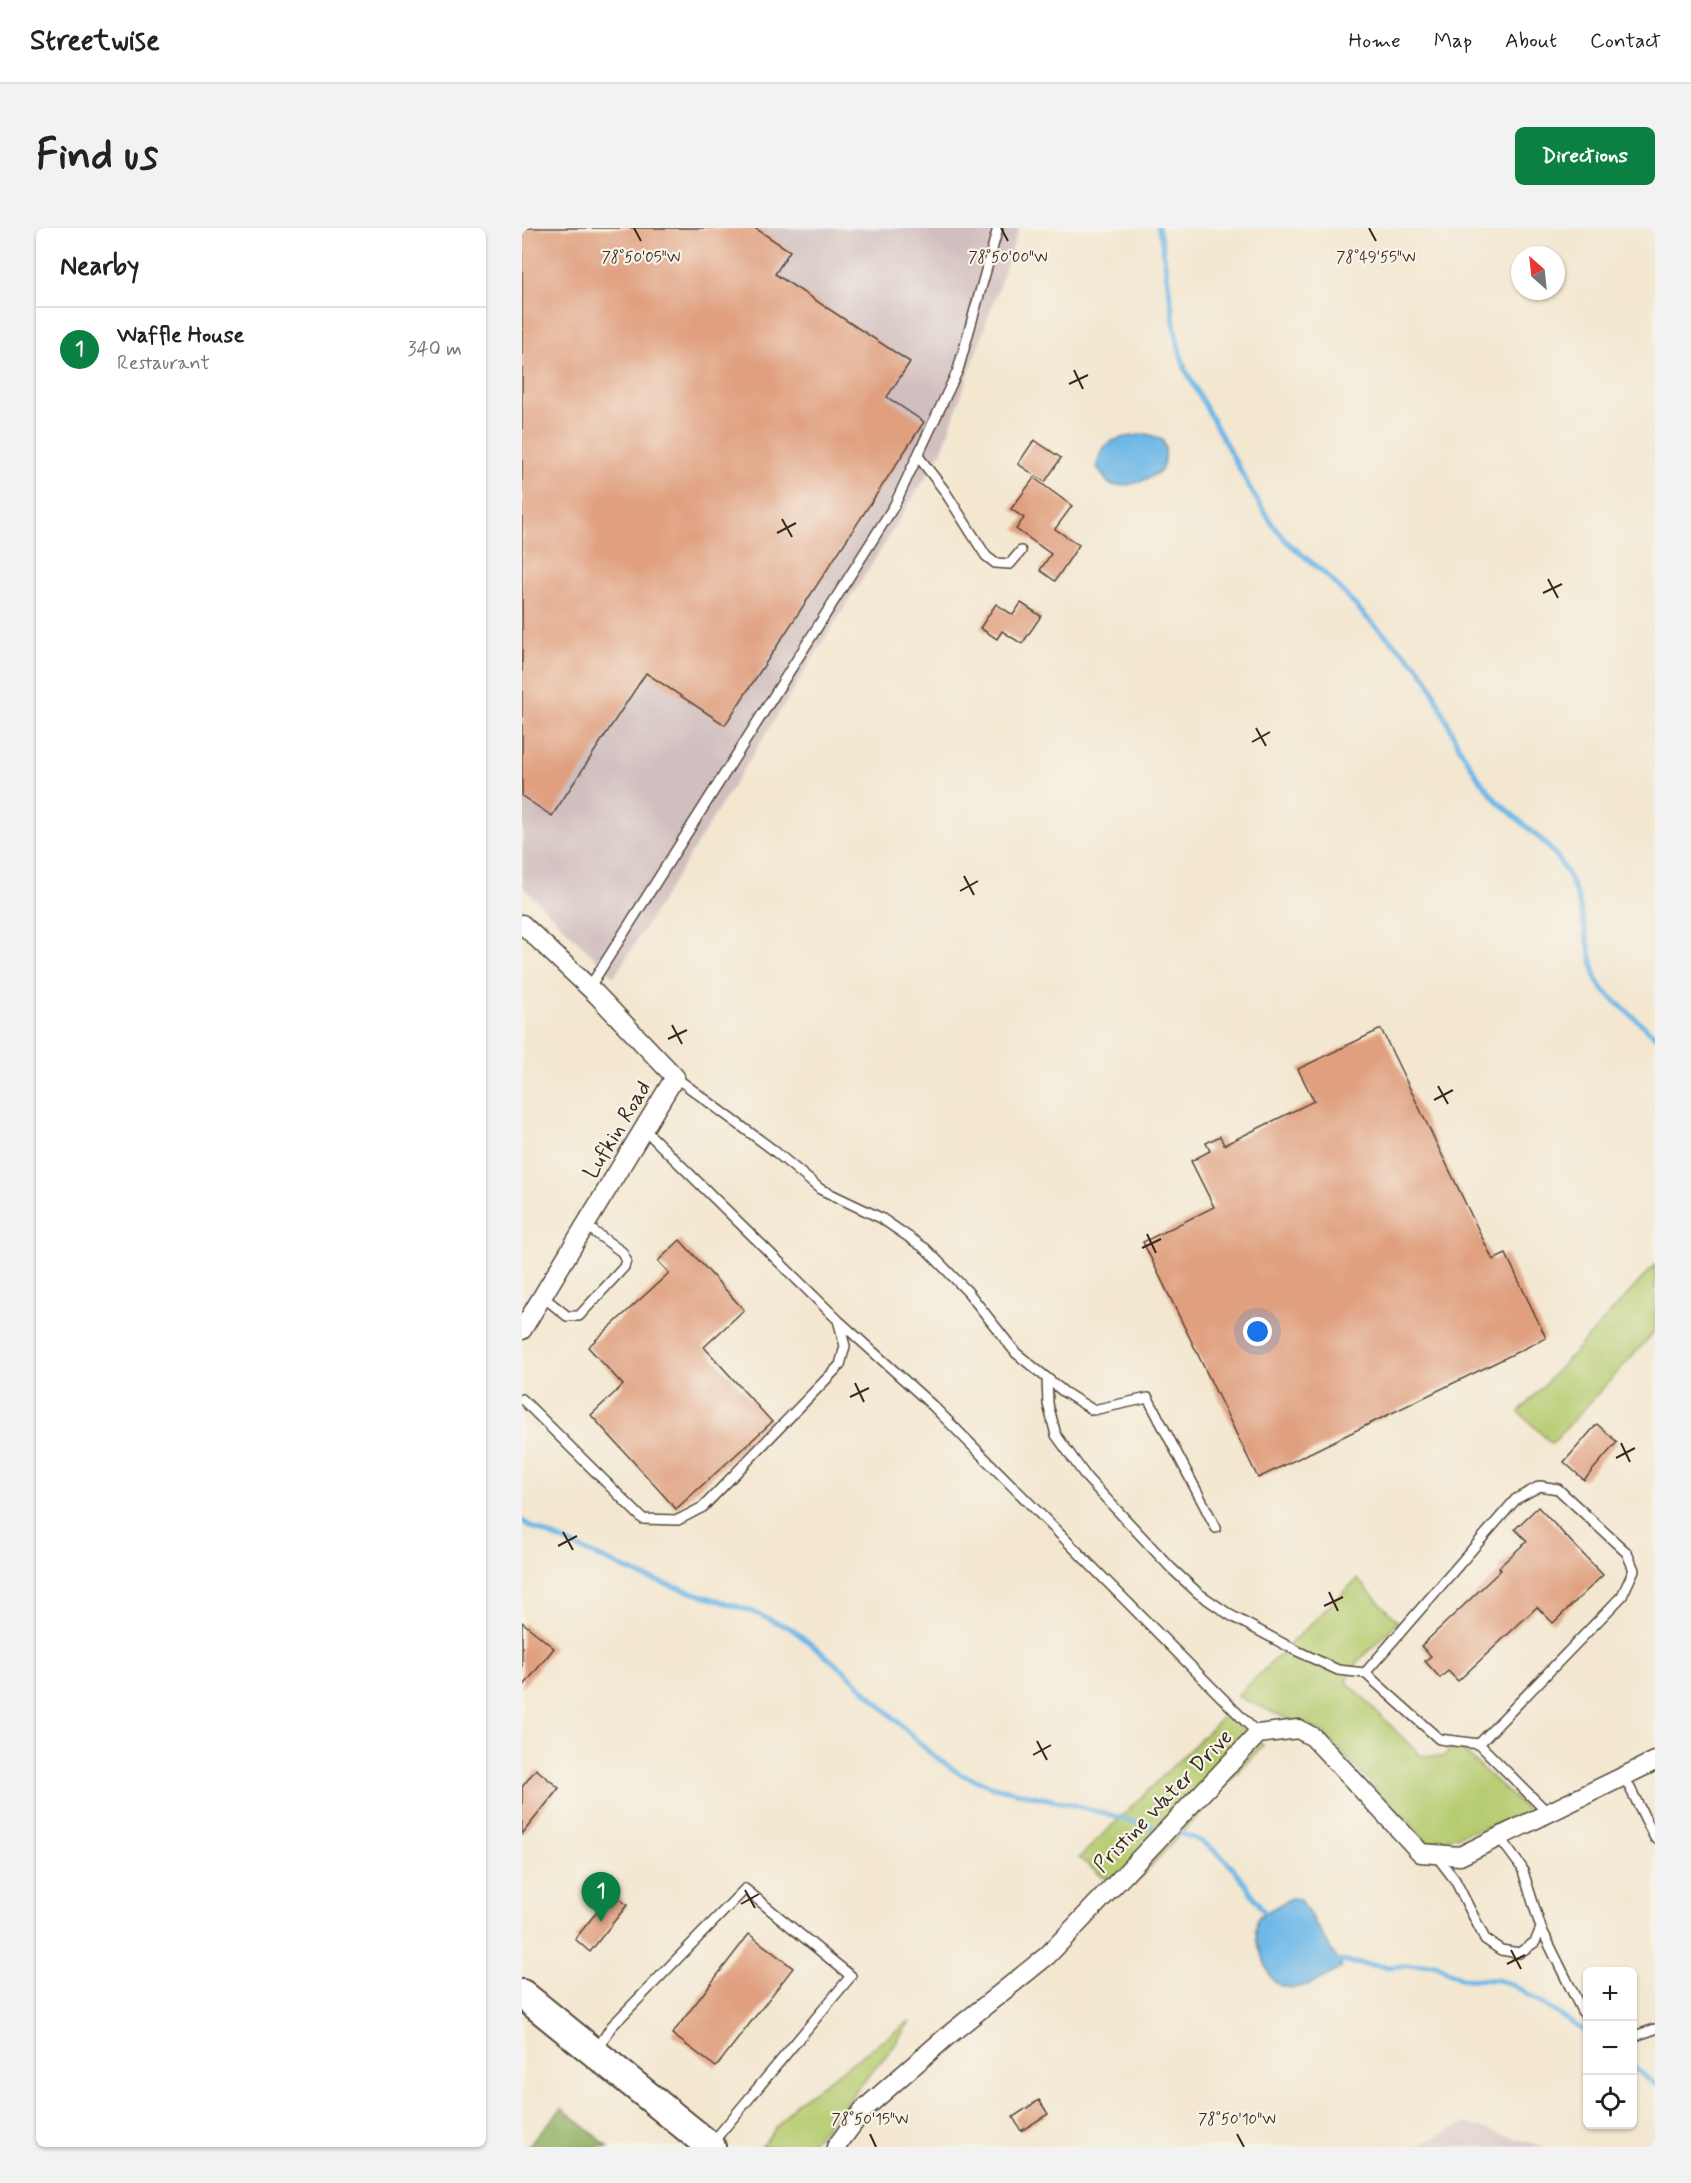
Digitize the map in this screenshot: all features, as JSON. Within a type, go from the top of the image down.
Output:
[{"type":"highway","points":[[522,1994],[710,2146]]},
{"type":"street","name":"Lufkin Road","points":[[522,924],[589,988],[675,1077],[522,1330]]},
{"type":"street","name":"Pristine Water Drive","points":[[836,2147],[864,2109],[945,2038],[1048,1955],[1258,1734],[1298,1729],[1313,1737],[1421,1853],[1460,1856],[1655,1761]]},
{"type":"lane","points":[[589,988],[894,506],[958,370],[999,228]]},
{"type":"lane","points":[[918,456],[944,490],[986,556],[995,563],[1010,564],[1021,551]]},
{"type":"lane","points":[[675,1077],[772,1149],[820,1189],[881,1218],[926,1249],[969,1292],[1016,1353],[1064,1392],[1093,1410],[1148,1398],[1216,1528]]},
{"type":"lane","points":[[644,1128],[838,1320],[933,1406],[1258,1734]]},
{"type":"lane","points":[[542,1296],[567,1316],[579,1316],[624,1267],[626,1260],[622,1252],[585,1225]]},
{"type":"lane","points":[[522,1399],[643,1519],[678,1520],[703,1507],[840,1365],[845,1346],[838,1320]]},
{"type":"lane","points":[[1047,1378],[1048,1404],[1056,1435],[1087,1478],[1171,1568],[1198,1593],[1230,1615],[1295,1650],[1338,1670],[1365,1673],[1439,1739],[1479,1744],[1548,1813]]},
{"type":"lane","points":[[1365,1673],[1516,1499],[1540,1486],[1557,1490],[1628,1553],[1634,1570],[1622,1596],[1479,1744]]},
{"type":"lane","points":[[1624,1776],[1655,1838]]},
{"type":"lane","points":[[1499,1837],[1522,1868],[1541,1928],[1583,2012]]},
{"type":"lane","points":[[1436,1854],[1455,1880],[1485,1939],[1501,1950],[1519,1953],[1535,1942],[1541,1928]]},
{"type":"lane","points":[[595,2053],[611,2027],[745,1890],[754,1897],[851,1976],[710,2146]]},
{"type":"lane","points":[[1637,2035],[1655,2029]]},
{"type":"shaded area","points":[[522,228],[1019,228],[942,451],[614,977],[522,886]]},
{"type":"shaded area","points":[[1465,2123],[1545,2147],[1415,2147]]},
{"type":"green space","points":[[1655,1265],[1655,1331],[1552,1444],[1519,1412]]},
{"type":"green space","points":[[1357,1579],[1398,1622],[1358,1661],[1346,1681],[1420,1755],[1442,1757],[1456,1744],[1531,1814],[1429,1844],[1320,1730],[1297,1723],[1237,1696]]},
{"type":"green space","points":[[1226,1714],[1263,1745],[1135,1883],[1103,1877],[1079,1858]]},
{"type":"green space","points":[[910,2021],[894,2046],[808,2147],[761,2147],[796,2103]]},
{"type":"green space","points":[[562,2108],[609,2147],[527,2147]]},
{"type":"water","points":[[1147,434],[1162,439],[1164,443],[1165,455],[1161,471],[1130,485],[1109,484],[1097,467],[1103,449],[1114,440]]},
{"type":"water","points":[[1291,1898],[1300,1899],[1342,1967],[1310,1984],[1292,1988],[1283,1987],[1271,1978],[1256,1938],[1258,1917]]},
{"type":"building","points":[[522,228],[755,228],[790,251],[775,274],[910,362],[887,397],[924,422],[725,725],[646,673],[552,816],[522,796]]},
{"type":"building","points":[[1034,440],[1061,458],[1045,482],[1018,464]]},
{"type":"building","points":[[1034,478],[1072,506],[1055,529],[1079,545],[1055,581],[1040,570],[1051,554],[1016,529],[1024,518],[1011,509]]},
{"type":"building","points":[[1021,603],[1041,616],[1022,644],[1002,631],[997,639],[980,628],[996,604],[1013,615]]},
{"type":"building","points":[[1381,1029],[1493,1260],[1506,1254],[1546,1338],[1258,1478],[1143,1242],[1214,1207],[1191,1161],[1210,1151],[1206,1143],[1220,1136],[1224,1145],[1314,1101],[1298,1069]]},
{"type":"building","points":[[680,1240],[744,1310],[704,1347],[772,1422],[676,1509],[591,1415],[623,1385],[588,1347],[669,1273],[658,1261]]},
{"type":"building","points":[[1597,1424],[1617,1442],[1584,1480],[1564,1462]]},
{"type":"building","points":[[1538,1507],[1603,1575],[1553,1623],[1537,1607],[1458,1681],[1448,1671],[1440,1678],[1425,1661],[1431,1656],[1421,1646],[1501,1570],[1499,1567],[1527,1541],[1515,1529]]},
{"type":"building","points":[[522,1622],[554,1648],[522,1688]]},
{"type":"building","points":[[536,1769],[559,1788],[522,1834],[522,1787]]},
{"type":"building","points":[[612,1893],[627,1905],[590,1952],[575,1939]]},
{"type":"building","points":[[749,1934],[793,1968],[716,2067],[672,2034]]},
{"type":"building","points":[[1039,2100],[1048,2114],[1021,2131],[1013,2117]]},
{"type":"waterway","points":[[1158,228],[1177,341],[1185,369],[1252,492],[1286,541],[1329,577],[1366,617],[1416,664],[1428,680],[1458,745],[1477,776],[1496,800],[1545,843],[1558,858],[1569,877],[1578,898],[1596,979],[1604,991],[1655,1036]]},
{"type":"waterway","points":[[522,1521],[644,1577],[748,1610],[792,1629],[846,1672],[930,1753],[960,1774],[994,1787],[1074,1805],[1163,1830]]},
{"type":"waterway","points":[[1171,1832],[1194,1838],[1216,1852],[1234,1870],[1264,1912]]},
{"type":"waterway","points":[[1339,1961],[1387,1967],[1435,1964],[1461,1979],[1497,1980],[1511,1984],[1583,2030]]},
{"type":"waterway","points":[[1637,2070],[1655,2084]]},
{"type":"place","name":"Waffle House","points":[[601,1922]]}]
